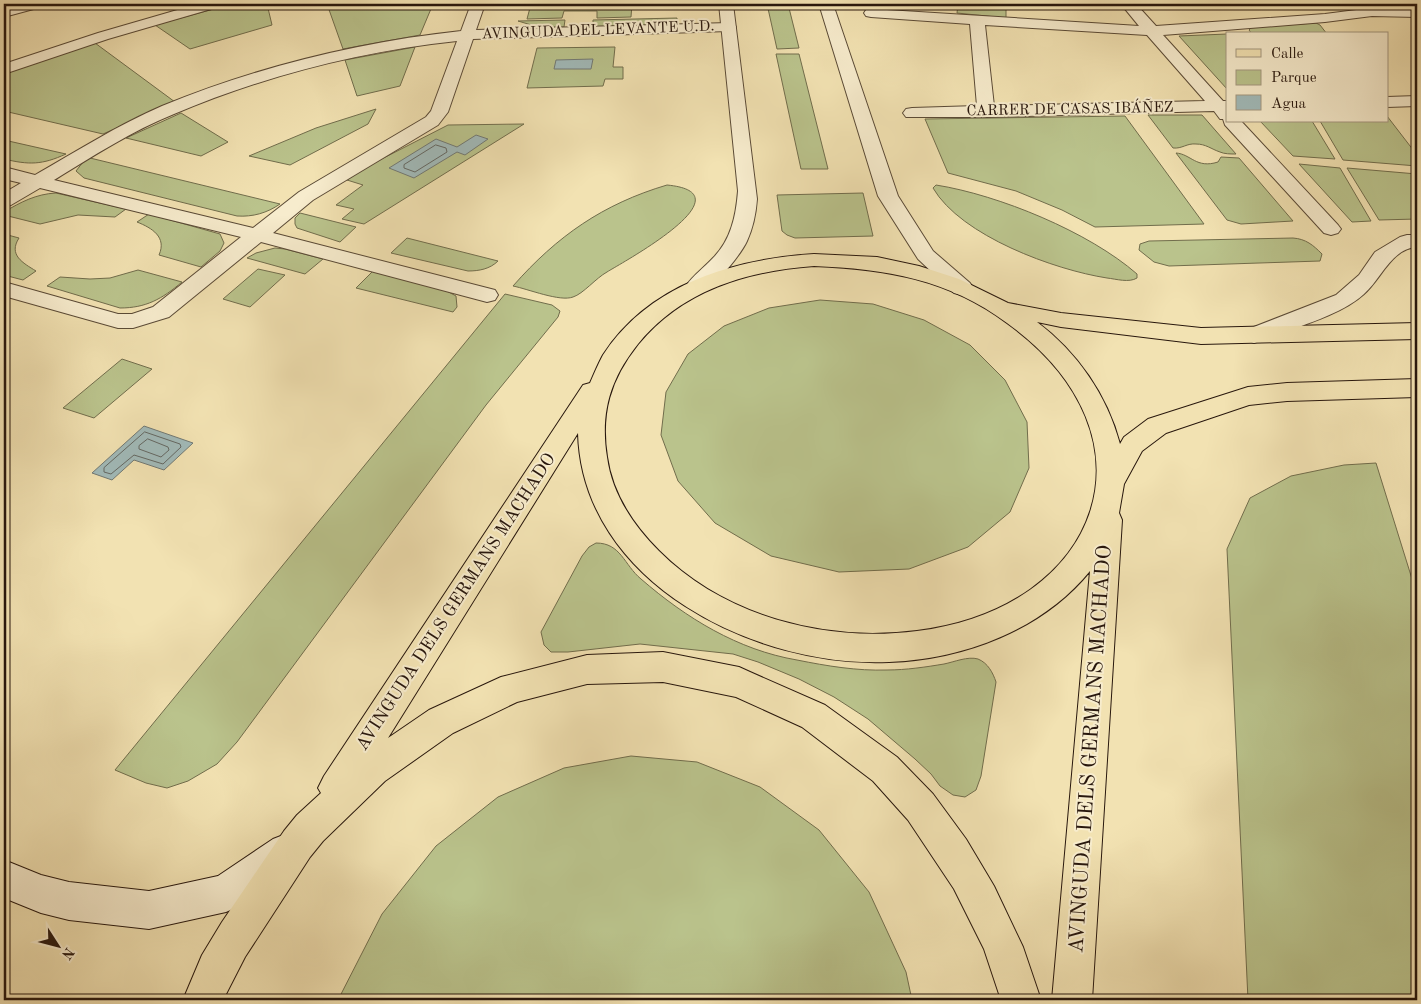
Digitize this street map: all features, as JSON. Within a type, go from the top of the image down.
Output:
[{"type":"main road","points":[[814,260],[885,265],[924,274],[962,288],[997,305],[1035,331],[1067,363],[1092,399],[1108,438],[1111,490],[1096,538],[1071,574],[1034,605],[987,629],[931,644],[870,648],[807,642],[749,624],[696,598],[653,566],[621,529],[600,490],[590,450],[591,413],[601,378],[624,341],[657,310],[697,286],[731,273],[768,265],[814,260]]},
{"type":"main road","points":[[997,305],[1080,323],[1195,336],[1417,331]]},
{"type":"main road","name":"AVINGUDA DELS GERMANS MACHADO","points":[[304,835],[601,378]]},
{"type":"main road","name":"AVINGUDA DELS GERMANS MACHADO","points":[[1072,1000],[1111,490],[1133,444],[1157,426],[1246,396],[1287,392],[1417,388]]},
{"type":"main road","points":[[203,1000],[220,960],[304,835],[360,779],[409,739],[463,708],[518,685],[569,672],[627,666],[682,669],[735,680],[787,701],[838,730],[886,770],[928,818],[969,876],[1003,946],[1021,1000]]},
{"type":"street","points":[[4,13],[36,4]]},
{"type":"street","points":[[4,69],[103,36],[213,4]]},
{"type":"street","points":[[4,289],[118,321],[133,321],[161,312],[306,196],[370,156],[418,131],[432,121],[439,112],[478,4]]},
{"type":"street","name":"AVINGUDA DEL LEVANTE U.D.","points":[[697,286],[729,254],[742,226],[747,206],[748,191],[726,4]]},
{"type":"street","points":[[826,4],[888,196],[925,255],[962,288]]},
{"type":"street","points":[[1013,22],[1014,4]]},
{"type":"street","points":[[1128,4],[1224,109]]},
{"type":"street","points":[[1315,4],[1321,9],[1335,32]]},
{"type":"street","points":[[1412,4],[1417,8]]},
{"type":"street","points":[[871,13],[1152,31],[1240,29],[1372,12],[1417,13]]},
{"type":"street","points":[[977,20],[986,112]]},
{"type":"street","name":"AVINGUDA DEL LEVANTE U.D.","points":[[4,201],[140,123],[192,100],[298,66],[369,48],[403,42],[468,35],[729,28]]},
{"type":"street","points":[[1388,102],[1417,101]]},
{"type":"street","name":"CARRER DE CASAS IBÁÑEZ","points":[[912,114],[1224,109]]},
{"type":"street","points":[[1232,122],[1331,230]]},
{"type":"street","points":[[4,173],[257,235],[487,295]]},
{"type":"street","points":[[1254,335],[1344,300],[1367,280],[1382,256],[1407,242],[1417,241]]},
{"type":"street","points":[[4,879],[41,894],[69,901],[149,910],[226,893],[304,835]]},
{"type":"green space","points":[[232,4],[267,4],[272,25],[190,49],[155,25]]},
{"type":"green space","points":[[327,4],[433,4],[420,35],[343,49]]},
{"type":"green space","points":[[531,4],[632,4],[631,17],[597,18],[597,11],[564,11],[562,18],[527,19]]},
{"type":"green space","points":[[767,4],[788,4],[799,48],[777,49]]},
{"type":"green space","points":[[958,4],[1006,4],[1006,18],[957,13]]},
{"type":"green space","points":[[677,18],[677,25],[593,27],[593,20]]},
{"type":"green space","points":[[565,20],[564,27],[538,27],[518,21]]},
{"type":"green space","points":[[1316,23],[1325,32],[1250,32],[1249,30],[1252,27]]},
{"type":"green space","points":[[1226,34],[1226,88],[1179,36]]},
{"type":"green space","points":[[95,43],[175,102],[103,134],[4,111],[4,74]]},
{"type":"green space","points":[[415,47],[400,86],[357,96],[345,60]]},
{"type":"green space","points":[[615,47],[613,67],[623,67],[623,79],[605,79],[603,86],[527,88],[537,48]]},
{"type":"green space","points":[[776,54],[799,54],[828,169],[801,169]]},
{"type":"green space","points":[[376,109],[368,124],[290,165],[249,156],[316,128]]},
{"type":"green space","points":[[181,113],[228,142],[201,156],[126,138]]},
{"type":"green space","points":[[1148,115],[1202,115],[1236,154],[1222,153],[1200,144],[1173,148]]},
{"type":"green space","points":[[1125,116],[1204,224],[1095,227],[1062,210],[1016,191],[948,173],[925,119]]},
{"type":"green space","points":[[1388,117],[1417,155],[1417,166],[1343,160],[1321,122],[1388,122]]},
{"type":"green space","points":[[1261,122],[1313,122],[1335,159],[1293,156]]},
{"type":"green space","points":[[524,124],[364,224],[342,219],[354,209],[336,205],[363,185],[347,180],[366,167],[448,125]]},
{"type":"green space","points":[[4,140],[66,154],[35,163],[4,159]]},
{"type":"green space","points":[[1176,153],[1204,164],[1218,162],[1221,157],[1239,158],[1293,221],[1241,224],[1227,220]]},
{"type":"green space","points":[[90,158],[280,204],[260,214],[237,216],[84,178],[76,171],[83,162]]},
{"type":"green space","points":[[1299,164],[1340,168],[1371,221],[1352,222]]},
{"type":"green space","points":[[1347,168],[1417,174],[1417,219],[1379,220]]},
{"type":"green space","points":[[667,185],[689,191],[695,201],[689,213],[674,228],[603,275],[581,293],[573,297],[560,298],[513,286],[547,252],[582,224],[622,202]]},
{"type":"green space","points":[[936,185],[961,190],[1015,206],[1069,230],[1117,259],[1137,274],[1137,278],[1122,280],[1086,274],[1036,259],[1011,248],[965,221],[946,205],[933,188]]},
{"type":"green space","points":[[56,193],[126,209],[115,217],[78,215],[40,224],[4,215],[4,212],[29,199]]},
{"type":"green space","points":[[863,193],[873,236],[795,238],[782,231],[777,195]]},
{"type":"green space","points":[[300,213],[356,227],[340,242],[297,228],[295,218]]},
{"type":"green space","points":[[149,214],[220,234],[224,243],[220,251],[201,267],[159,255],[161,249],[160,238],[153,230],[137,222]]},
{"type":"green space","points":[[4,234],[19,238],[15,249],[18,258],[36,271],[23,280],[4,275]]},
{"type":"green space","points":[[407,238],[498,261],[484,269],[468,271],[391,253]]},
{"type":"green space","points":[[1293,238],[1306,241],[1316,248],[1322,254],[1320,261],[1169,266],[1154,262],[1139,250],[1140,244],[1149,241]]},
{"type":"green space","points":[[275,248],[323,259],[305,274],[247,258],[256,253]]},
{"type":"green space","points":[[258,269],[285,275],[250,307],[223,299]]},
{"type":"green space","points":[[138,270],[182,282],[168,293],[153,301],[129,308],[120,308],[47,286],[60,277],[110,278]]},
{"type":"green space","points":[[373,271],[443,289],[456,296],[457,307],[453,312],[356,288]]},
{"type":"green space","points":[[505,294],[552,305],[560,311],[558,317],[486,405],[237,742],[217,764],[188,781],[167,788],[146,783],[115,770]]},
{"type":"green space","points":[[820,300],[873,304],[924,320],[970,345],[1005,380],[1027,422],[1029,468],[1010,512],[968,547],[909,569],[839,572],[771,556],[715,523],[678,481],[661,435],[666,392],[688,354],[724,326],[769,308]]},
{"type":"green space","points":[[122,359],[152,369],[94,418],[63,408]]},
{"type":"green space","points":[[1376,463],[1417,595],[1417,1000],[1248,1000],[1227,549],[1250,498],[1291,476],[1344,465]]},
{"type":"green space","points":[[596,543],[604,544],[617,551],[641,579],[676,607],[714,630],[754,649],[808,662],[853,669],[894,670],[916,668],[970,658],[982,661],[990,669],[996,682],[981,776],[976,790],[965,797],[953,795],[940,786],[931,774],[915,759],[868,719],[834,697],[799,679],[758,662],[733,654],[640,644],[568,652],[551,652],[544,645],[541,632],[582,556],[589,547]]},
{"type":"green space","points":[[631,756],[697,762],[760,787],[819,830],[869,892],[906,972],[912,1000],[338,1000],[382,914],[436,846],[498,797],[564,768]]},
{"type":"water","points":[[593,59],[591,69],[554,69],[556,60]]},
{"type":"water","points":[[476,135],[488,139],[465,155],[457,152],[414,178],[389,168],[436,139],[457,147]]},
{"type":"water","points":[[144,426],[193,443],[164,470],[134,460],[112,480],[92,473]]}]
